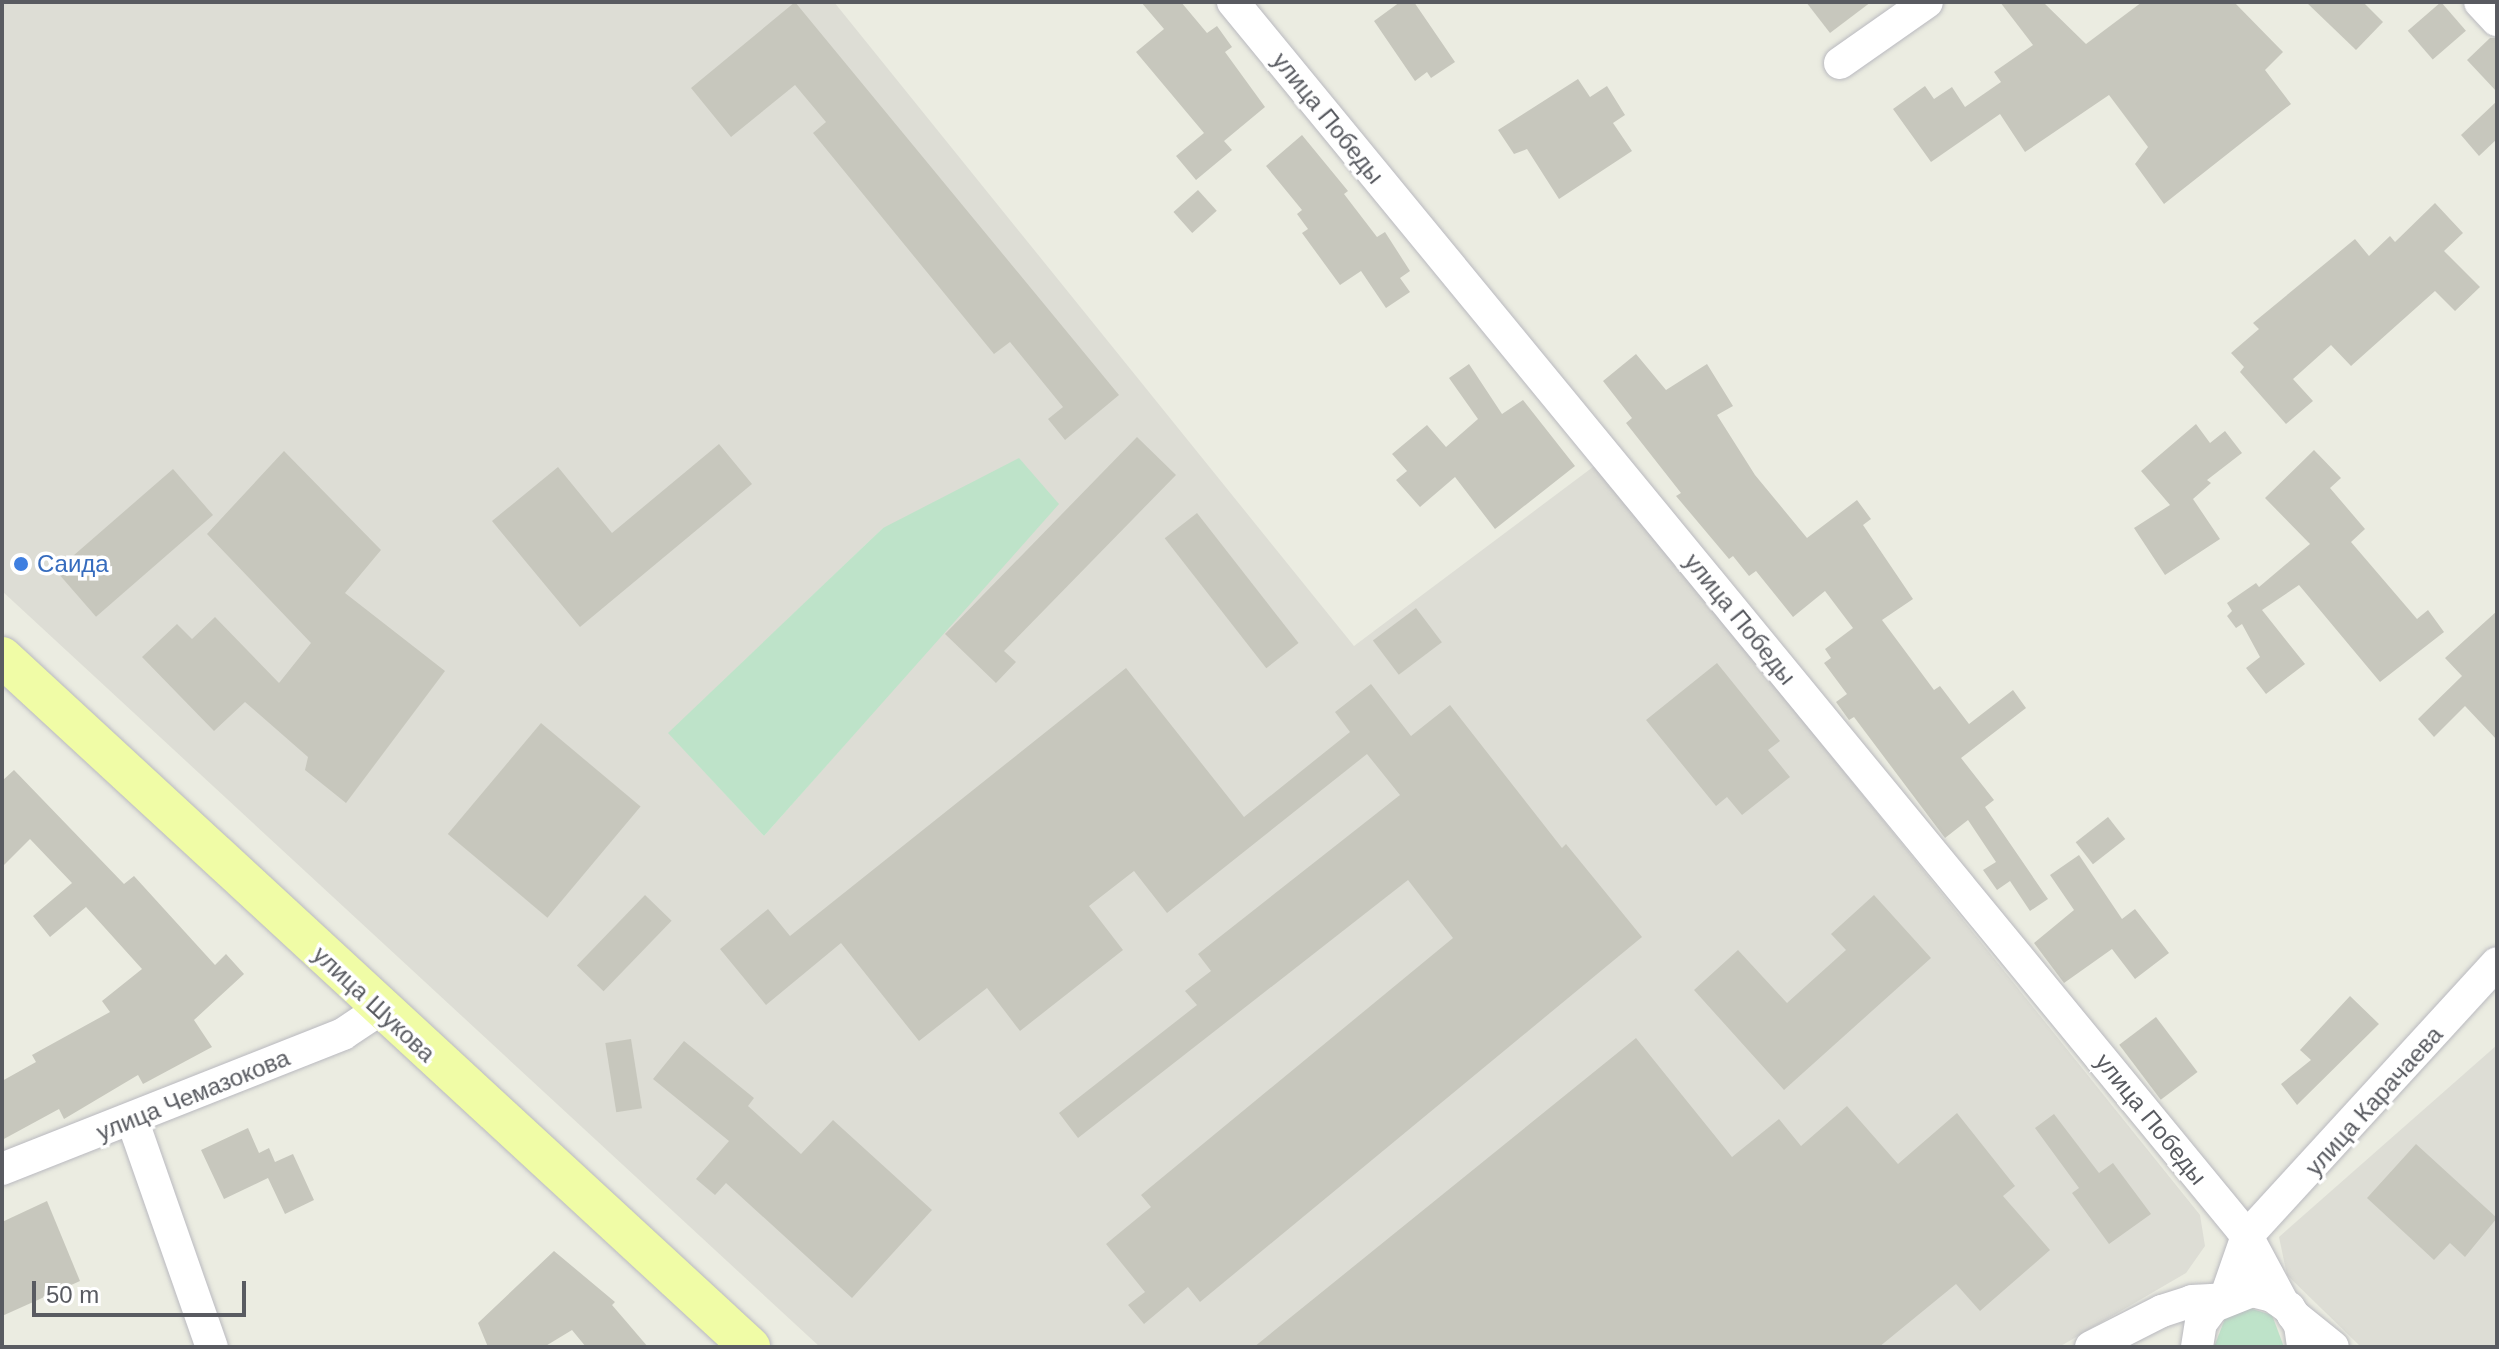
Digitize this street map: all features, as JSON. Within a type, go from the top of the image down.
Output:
[{"type":"main road","name":"улица Шукова","points":[[2,657],[379,1010],[750,1347]]},
{"type":"street","name":"улица Победы","points":[[1233,2],[2247,1236],[2288,1309]]},
{"type":"street","points":[[1840,63],[1927,2]]},
{"type":"street","points":[[2480,2],[2497,20]]},
{"type":"street","name":"улица Карачаева","points":[[2247,1236],[2497,963]]},
{"type":"street","name":"улица Чемазокова","points":[[2,1169],[133,1122],[343,1034],[379,1010]]},
{"type":"street","points":[[133,1122],[212,1347]]},
{"type":"street","points":[[2197,1347],[2201,1323],[2225,1299],[2247,1236]]},
{"type":"street","points":[[2091,1347],[2162,1311],[2192,1301],[2225,1299],[2252,1291],[2288,1309],[2333,1347]]},
{"type":"street","points":[[2288,1309],[2303,1347]]},
{"type":"shaded area","points":[[2,2],[834,2],[1354,646],[1597,464],[2200,1215],[2205,1246],[2186,1273],[2059,1347],[820,1347],[2,591]],"holes":[[[1058,503],[764,836],[669,733],[883,528]]]},
{"type":"shaded area","points":[[2497,1045],[2497,1347],[2361,1347],[2287,1275],[2279,1237]]},
{"type":"green space","points":[[1019,458],[1059,504],[764,836],[668,733],[883,528]]},
{"type":"green space","points":[[2249,1308],[2272,1315],[2284,1347],[2214,1347],[2226,1316]]},
{"type":"building","points":[[795,2],[1119,395],[1065,440],[1048,419],[1063,407],[1010,342],[994,354],[813,133],[826,122],[795,85],[731,137],[691,88]]},
{"type":"building","points":[[1141,2],[1181,2],[1207,33],[1217,26],[1232,47],[1225,52],[1265,107],[1224,141],[1232,150],[1196,180],[1176,156],[1204,133],[1136,52],[1164,29]]},
{"type":"building","points":[[1400,2],[1414,2],[1455,62],[1431,78],[1427,72],[1415,81],[1374,21]]},
{"type":"building","points":[[1806,2],[1871,2],[1830,33]]},
{"type":"building","points":[[2000,2],[2043,2],[2086,44],[2142,2],[2234,2],[2283,52],[2265,70],[2291,104],[2164,204],[2135,164],[2148,147],[2109,95],[2025,152],[2000,114],[1931,162],[1893,109],[1925,86],[1934,99],[1952,87],[1965,107],[2001,82],[1994,72],[2033,45]]},
{"type":"building","points":[[2306,2],[2363,2],[2383,22],[2356,50]]},
{"type":"building","points":[[2441,2],[2466,31],[2433,60],[2408,31]]},
{"type":"building","points":[[2490,38],[2497,38],[2497,92],[2467,60]]},
{"type":"building","points":[[1578,79],[1590,97],[1607,86],[1625,115],[1613,123],[1632,151],[1559,199],[1527,149],[1514,154],[1498,130]]},
{"type":"building","points":[[2497,101],[2497,139],[2479,156],[2461,135]]},
{"type":"building","points":[[1302,135],[1348,191],[1344,194],[1377,237],[1385,232],[1410,271],[1400,278],[1410,292],[1386,308],[1361,271],[1340,285],[1302,233],[1308,229],[1297,214],[1302,210],[1266,166]]},
{"type":"building","points":[[1198,190],[1217,211],[1192,233],[1173,212]]},
{"type":"building","points":[[2435,203],[2463,233],[2444,251],[2480,287],[2455,311],[2435,291],[2351,366],[2331,345],[2293,379],[2313,401],[2286,424],[2240,372],[2244,367],[2231,353],[2259,329],[2253,323],[2355,239],[2369,256],[2390,236],[2395,242]]},
{"type":"building","points":[[1636,354],[1666,390],[1707,364],[1733,406],[1717,415],[1755,475],[1807,538],[1857,500],[1871,519],[1863,525],[1913,599],[1882,620],[1934,690],[1940,686],[1969,724],[2013,690],[2026,708],[1961,758],[1994,800],[1985,807],[2048,899],[2030,911],[2010,881],[1997,890],[1983,870],[1996,862],[1968,820],[1945,838],[1854,717],[1849,720],[1836,702],[1847,694],[1824,663],[1831,658],[1825,649],[1853,628],[1825,591],[1793,617],[1756,571],[1749,576],[1733,556],[1729,559],[1676,496],[1681,493],[1626,423],[1632,418],[1603,381]]},
{"type":"building","points":[[1469,364],[1502,414],[1523,400],[1575,466],[1495,529],[1455,477],[1420,507],[1396,480],[1407,471],[1392,454],[1427,425],[1446,447],[1478,419],[1449,378]]},
{"type":"building","points":[[2196,424],[2210,443],[2225,431],[2242,453],[2207,480],[2211,483],[2193,499],[2220,539],[2165,575],[2134,528],[2170,505],[2141,471]]},
{"type":"building","points":[[1137,437],[1176,475],[1004,651],[1016,662],[996,683],[945,634]]},
{"type":"building","points":[[719,444],[752,484],[580,627],[492,521],[558,467],[612,533]]},
{"type":"building","points":[[2314,450],[2341,478],[2330,488],[2365,529],[2351,542],[2417,619],[2428,610],[2444,632],[2380,682],[2299,585],[2262,610],[2305,664],[2266,694],[2246,668],[2260,657],[2242,624],[2236,628],[2227,616],[2232,611],[2227,603],[2256,583],[2259,587],[2310,544],[2265,498]]},
{"type":"building","points":[[284,451],[381,550],[345,593],[445,671],[346,803],[305,770],[308,757],[245,702],[214,731],[142,657],[177,624],[192,639],[215,617],[279,683],[311,643],[207,534]]},
{"type":"building","points":[[173,469],[213,515],[96,617],[56,571]]},
{"type":"building","points":[[1197,513],[1299,643],[1266,668],[1165,538]]},
{"type":"building","points":[[1416,608],[1442,642],[1399,675],[1373,640]]},
{"type":"building","points":[[2497,611],[2497,740],[2465,706],[2434,737],[2418,719],[2462,676],[2445,658]]},
{"type":"building","points":[[1717,663],[1780,741],[1768,750],[1790,777],[1742,815],[1727,797],[1716,806],[1646,720]]},
{"type":"building","points":[[1126,668],[1244,817],[1350,732],[1335,712],[1371,684],[1411,736],[1450,705],[1562,848],[1566,844],[1642,937],[1200,1302],[1188,1287],[1144,1324],[1128,1305],[1145,1292],[1106,1244],[1151,1207],[1141,1195],[1453,938],[1408,880],[1078,1138],[1059,1113],[1197,1005],[1185,991],[1211,971],[1198,954],[1400,795],[1367,754],[1167,913],[1134,871],[1089,906],[1123,950],[1020,1031],[987,988],[919,1041],[841,943],[766,1005],[720,949],[768,909],[790,936]]},
{"type":"building","points":[[541,723],[641,807],[547,918],[448,834]]},
{"type":"building","points":[[14,770],[124,884],[134,876],[215,965],[226,954],[244,974],[194,1020],[212,1047],[143,1084],[138,1075],[64,1119],[59,1109],[2,1140],[2,1081],[36,1062],[32,1055],[110,1012],[102,1001],[142,969],[86,907],[50,937],[33,916],[72,883],[30,839],[2,867],[2,781]]},
{"type":"building","points":[[2108,817],[2125,839],[2093,864],[2076,842]]},
{"type":"building","points":[[2079,855],[2122,919],[2135,909],[2169,953],[2135,979],[2112,949],[2064,983],[2034,943],[2074,910],[2050,875]]},
{"type":"building","points":[[645,895],[672,921],[604,991],[577,965]]},
{"type":"building","points":[[1874,895],[1931,958],[1784,1090],[1694,990],[1738,950],[1787,1003],[1846,950],[1831,934]]},
{"type":"building","points":[[2350,996],[2379,1024],[2297,1105],[2281,1084],[2311,1060],[2300,1050]]},
{"type":"building","points":[[2156,1017],[2198,1072],[2161,1100],[2119,1045]]},
{"type":"building","points":[[1636,1038],[1732,1157],[1779,1119],[1801,1146],[1847,1106],[1898,1164],[1957,1113],[2015,1186],[2003,1196],[2050,1250],[1980,1311],[1956,1284],[1879,1347],[1254,1347]]},
{"type":"building","points":[[631,1039],[642,1108],[616,1112],[605,1043]]},
{"type":"building","points":[[684,1041],[754,1098],[748,1106],[801,1154],[833,1120],[932,1210],[852,1298],[726,1183],[715,1195],[696,1179],[729,1141],[653,1079]]},
{"type":"building","points":[[2054,1114],[2099,1173],[2113,1163],[2151,1214],[2109,1244],[2072,1193],[2079,1188],[2035,1128]]},
{"type":"building","points":[[248,1128],[259,1153],[269,1148],[275,1162],[293,1154],[314,1200],[285,1214],[268,1178],[224,1199],[201,1150]]},
{"type":"building","points":[[2416,1144],[2497,1218],[2465,1257],[2450,1243],[2434,1260],[2367,1198]]},
{"type":"building","points":[[47,1201],[80,1281],[2,1316],[2,1222]]},
{"type":"building","points":[[554,1251],[615,1302],[612,1305],[648,1347],[586,1347],[572,1330],[544,1347],[488,1347],[478,1323]]},
{"type":"place","name":"Саида","points":[[21,564]]}]
